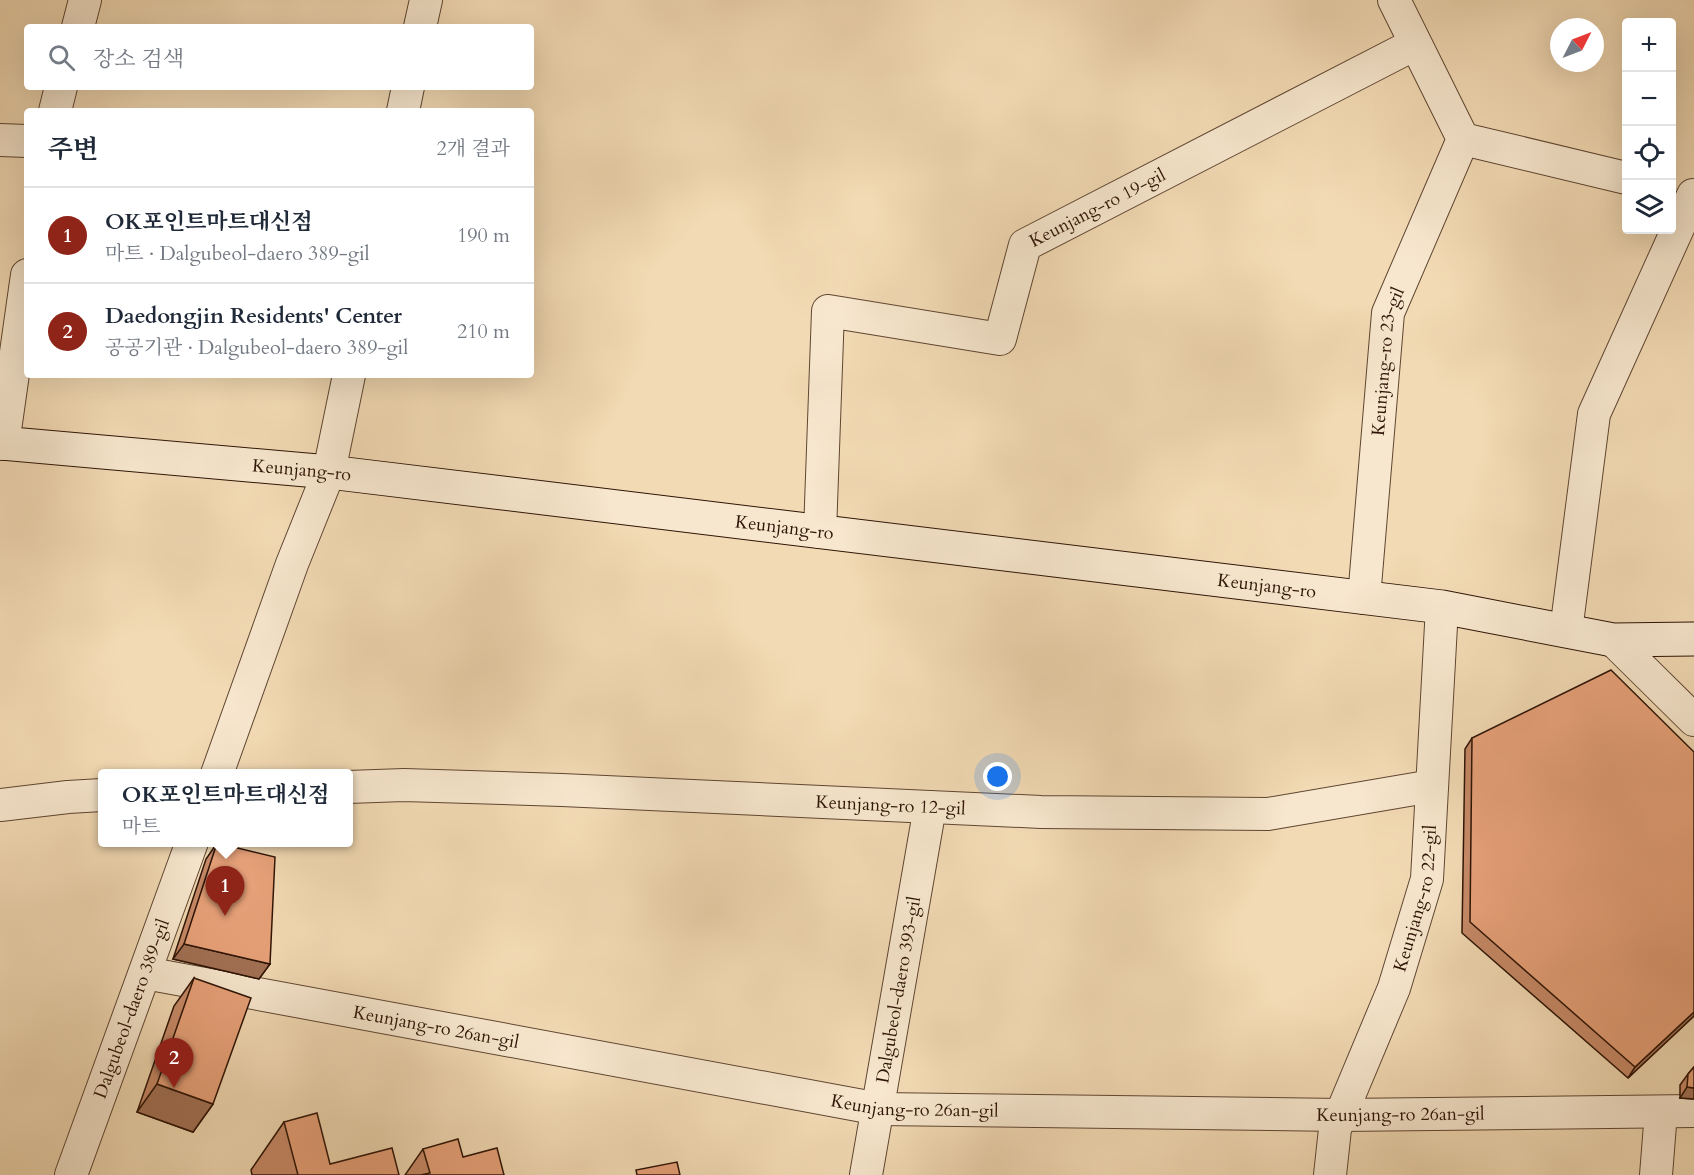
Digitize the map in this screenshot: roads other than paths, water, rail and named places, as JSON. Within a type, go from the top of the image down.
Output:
[{"type":"street","points":[[79,24],[85,0]]},
{"type":"street","points":[[1394,0],[1463,139],[1622,177]]},
{"type":"street","name":"Keunjang-ro 19-gil","points":[[820,532],[828,311],[1000,339],[1025,245],[1415,44]]},
{"type":"street","points":[[56,108],[60,90]]},
{"type":"street","points":[[404,108],[407,90]]},
{"type":"street","name":"Keunjang-ro 23-gil","points":[[1364,598],[1388,313],[1463,139]]},
{"type":"street","points":[[0,140],[24,141]]},
{"type":"street","points":[[1566,631],[1594,414],[1686,193]]},
{"type":"street","points":[[1,443],[24,294]]},
{"type":"street","points":[[219,769],[292,564],[329,472],[348,378]]},
{"type":"street","name":"Keunjang-ro","points":[[1,443],[329,472],[1442,607],[1613,640],[1694,639]]},
{"type":"street","name":"Keunjang-ro 22-gil","points":[[1330,1175],[1335,1129],[1394,988],[1427,879],[1442,607]]},
{"type":"street","points":[[1613,640],[1694,720]]},
{"type":"street","name":"Keunjang-ro 12-gil","points":[[353,787],[404,785],[550,790],[1041,812],[1268,814],[1432,786]]},
{"type":"street","points":[[0,805],[68,796],[98,795]]},
{"type":"street","name":"Dalgubeol-daero 393-gil","points":[[866,1175],[930,807]]},
{"type":"street","name":"Dalgubeol-daero 389-gil","points":[[71,1175],[191,847]]},
{"type":"street","name":"Keunjang-ro 26an-gil","points":[[145,973],[879,1109],[1341,1115],[1694,1112]]},
{"type":"street","points":[[1656,1175],[1661,1112]]},
{"type":"place","name":"OK포인트마트대신점","points":[[225,916]]},
{"type":"place","name":"Daedongjin Residents' Center","points":[[174,1088]]}]
